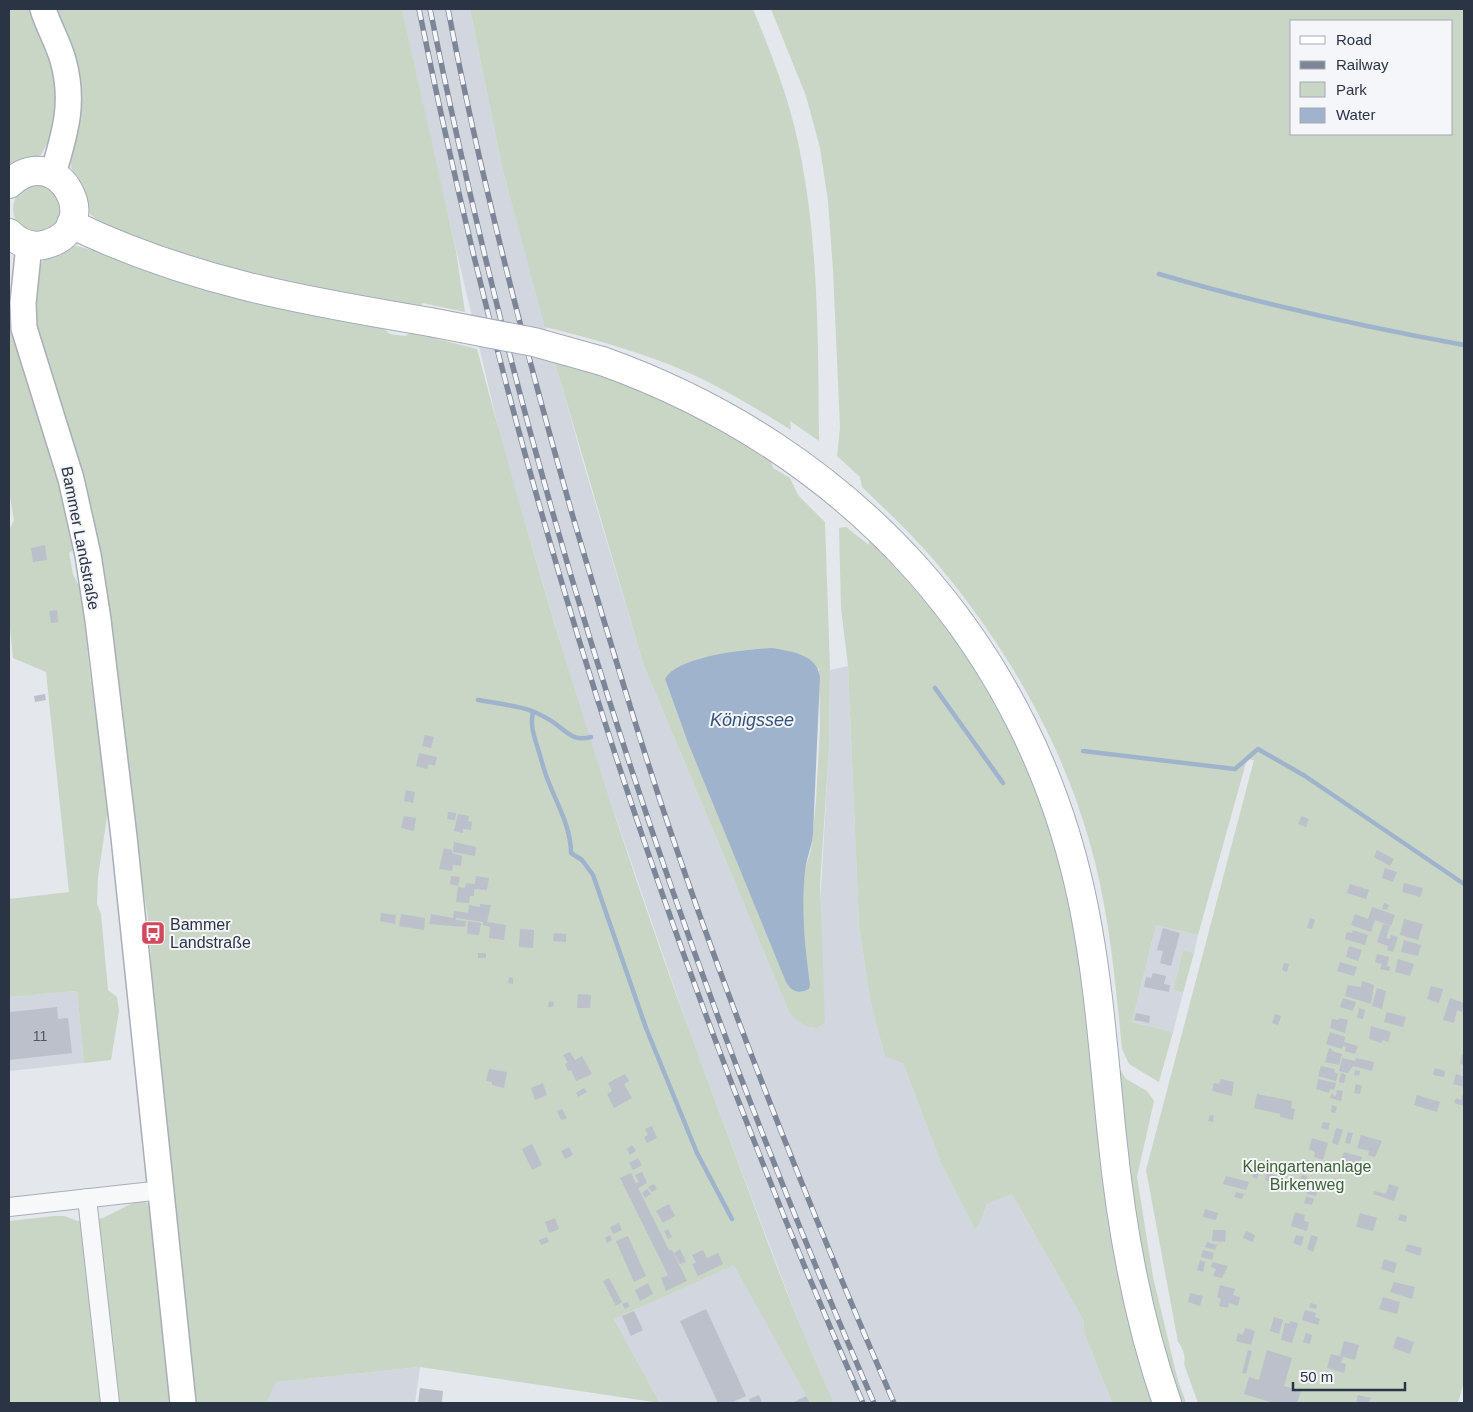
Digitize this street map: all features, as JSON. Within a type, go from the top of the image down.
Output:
[{"type":"main road","points":[[43,9],[62,57],[69,97],[68,118],[52,174]]},
{"type":"main road","points":[[9,184],[25,173],[43,171],[52,174],[68,187],[74,205],[71,224],[64,235],[54,242],[41,246],[19,239]]},
{"type":"main road","points":[[71,224],[169,264],[255,290],[534,342],[602,361],[645,377],[704,404],[744,426],[796,460],[866,517],[922,574],[976,645],[1022,725],[1057,809],[1077,876],[1090,942],[1112,1139],[1127,1245],[1145,1330],[1167,1403]]},
{"type":"main road","name":"Bammer Landstraße","points":[[19,239],[24,328],[71,479],[88,555],[98,620],[124,837],[184,1403]]},
{"type":"street","points":[[9,1207],[162,1190]]},
{"type":"street","points":[[87,1198],[110,1403]]},
{"type":"shaded area","points":[[402,9],[470,9],[503,171],[583,462],[643,663],[790,1014],[813,1029],[829,749],[830,670],[848,666],[859,926],[870,998],[903,1063],[941,1163],[975,1228],[981,1221],[987,1204],[1012,1194],[1084,1321],[1083,1330],[1112,1403],[834,1403],[808,1347],[693,1042],[590,742],[504,452],[437,169]]},
{"type":"shaded area","points":[[1156,925],[1198,935],[1194,953],[1183,950],[1173,990],[1183,993],[1173,1032],[1132,1022]]},
{"type":"shaded area","points":[[77,991],[84,1063],[9,1071],[9,997]]},
{"type":"shaded area","points":[[734,1264],[810,1403],[660,1403],[614,1319]]},
{"type":"shaded area","points":[[420,1367],[415,1403],[267,1403],[276,1382]]},
{"type":"green space","points":[[9,9],[35,9],[57,67],[57,115],[50,138],[41,155],[9,168]]},
{"type":"green space","points":[[52,9],[402,9],[456,251],[465,312],[422,303],[422,311],[182,259],[106,226],[91,215],[84,205],[72,174],[71,163],[79,121],[80,100]]},
{"type":"green space","points":[[470,9],[753,9],[775,63],[787,100],[797,138],[807,192],[816,299],[819,441],[790,421],[791,430],[727,392],[670,365],[617,346],[545,327],[503,171]]},
{"type":"green space","name":"Kleingartenanlage Birkenweg","points":[[771,9],[1464,9],[1464,1381],[1458,1403],[1198,1403],[1184,1364],[1184,1353],[1178,1342],[1146,1170],[1254,760],[1247,759],[1198,935],[1156,925],[1132,1022],[1173,1032],[1159,1082],[1129,1064],[1122,1049],[1110,944],[1096,866],[1077,804],[1064,768],[1048,733],[1011,665],[967,602],[925,549],[862,487],[860,477],[837,456],[840,427],[833,270],[828,201],[820,148],[806,96]]},
{"type":"green space","points":[[32,185],[42,185],[54,192],[61,204],[61,214],[54,226],[42,233],[32,233],[24,229],[17,222],[13,214],[13,204],[17,196],[24,189]]},
{"type":"green space","points":[[77,246],[378,324],[390,334],[405,336],[411,332],[434,335],[437,339],[477,349],[561,644],[622,838],[689,1031],[764,1232],[790,1301],[834,1403],[810,1403],[734,1265],[614,1319],[660,1403],[420,1367],[276,1382],[267,1403],[192,1403],[150,983],[151,952],[149,923],[136,864],[37,341],[33,308],[38,268],[55,252]]},
{"type":"green space","points":[[9,304],[15,341],[49,438],[76,548],[69,553],[73,574],[81,590],[90,676],[109,803],[98,877],[97,904],[101,914],[108,990],[117,997],[119,1011],[111,1060],[84,1063],[77,991],[9,997],[9,899],[69,892],[46,672],[13,658],[9,619],[9,530],[14,520],[9,491]]},
{"type":"green space","points":[[555,362],[623,381],[673,402],[769,457],[773,468],[790,478],[798,495],[825,522],[830,670],[829,749],[820,885],[825,1022],[820,1026],[811,1028],[790,1014],[643,663]],"holes":[[[752,649],[819,669],[820,727],[816,801],[811,850],[805,869],[802,909],[809,989],[799,991],[786,981],[688,743],[665,679],[695,660]]]},
{"type":"green space","points":[[846,527],[869,545],[869,540],[924,600],[975,670],[994,703],[1027,772],[1054,844],[1072,917],[1082,981],[1105,1186],[1156,1403],[1112,1403],[1083,1330],[1084,1321],[1012,1194],[987,1204],[981,1221],[975,1229],[941,1163],[903,1063],[885,1056],[870,998],[859,926],[848,666],[841,608],[839,528]]},
{"type":"green space","points":[[1183,950],[1194,953],[1183,993],[1173,990]]},
{"type":"green space","points":[[1113,1059],[1126,1079],[1147,1091],[1154,1101],[1137,1177],[1153,1277],[1177,1377],[1186,1403],[1177,1403],[1141,1270]]},
{"type":"green space","points":[[139,1200],[150,1204],[173,1403],[9,1403],[9,1221],[54,1216],[64,1216],[78,1221],[103,1218]]},
{"type":"water","name":"Königssee","points":[[773,648],[802,655],[809,659],[818,669],[820,677],[813,834],[806,867],[803,900],[805,943],[810,985],[809,989],[802,991],[793,990],[786,982],[688,743],[665,679],[672,671],[698,659],[731,652]]},
{"type":"building","points":[[45,545],[47,560],[33,562],[31,548]]},
{"type":"building","points":[[57,610],[58,622],[51,623],[49,611]]},
{"type":"building","points":[[45,694],[46,700],[35,702],[34,696]]},
{"type":"building","points":[[425,735],[434,737],[431,748],[422,746]]},
{"type":"building","points":[[419,753],[437,757],[435,766],[429,764],[427,769],[416,766]]},
{"type":"building","points":[[406,790],[415,792],[413,803],[404,801]]},
{"type":"building","points":[[448,812],[456,813],[455,820],[447,819]]},
{"type":"building","points":[[458,814],[469,816],[468,821],[472,822],[471,830],[463,829],[463,833],[454,831]]},
{"type":"building","points":[[404,816],[416,818],[414,831],[401,828]]},
{"type":"building","points":[[1302,816],[1309,819],[1306,827],[1298,824]]},
{"type":"building","points":[[454,842],[476,847],[475,856],[453,852]]},
{"type":"building","points":[[444,848],[462,856],[461,866],[453,865],[452,871],[439,869]]},
{"type":"building","points":[[1377,850],[1394,859],[1390,866],[1374,857]]},
{"type":"building","points":[[1385,868],[1397,872],[1393,882],[1382,878]]},
{"type":"building","points":[[451,876],[460,877],[458,886],[450,884]]},
{"type":"building","points":[[476,876],[489,878],[487,890],[474,889],[474,896],[470,896],[469,903],[456,902],[458,887],[465,888],[466,883],[475,884]]},
{"type":"building","points":[[1404,883],[1423,888],[1420,897],[1402,892]]},
{"type":"building","points":[[1350,884],[1369,890],[1366,899],[1347,893]]},
{"type":"building","points":[[1384,903],[1389,905],[1387,910],[1382,909]]},
{"type":"building","points":[[480,904],[491,905],[487,922],[506,925],[504,940],[489,938],[490,927],[483,925],[483,922],[456,918],[456,920],[466,921],[465,927],[429,924],[431,914],[453,918],[454,911],[468,913],[469,905],[480,907]]},
{"type":"building","points":[[1372,907],[1395,915],[1391,926],[1375,920],[1371,932],[1351,925],[1355,914],[1368,919]]},
{"type":"building","points":[[381,913],[396,915],[395,924],[380,921]]},
{"type":"building","points":[[401,914],[425,918],[424,930],[399,926]]},
{"type":"building","points":[[1310,918],[1315,920],[1312,929],[1307,928]]},
{"type":"building","points":[[1404,919],[1423,924],[1418,940],[1400,935]]},
{"type":"building","points":[[468,921],[481,923],[479,935],[467,934]]},
{"type":"building","points":[[1383,924],[1390,926],[1386,938],[1390,939],[1391,935],[1398,937],[1393,952],[1387,950],[1388,946],[1377,942]]},
{"type":"building","points":[[1163,928],[1180,933],[1171,966],[1160,963],[1163,951],[1157,950]]},
{"type":"building","points":[[520,929],[534,930],[533,948],[519,947]]},
{"type":"building","points":[[1353,930],[1368,935],[1365,945],[1345,939],[1347,932],[1352,933]]},
{"type":"building","points":[[554,933],[566,934],[566,942],[553,941]]},
{"type":"building","points":[[1404,940],[1421,945],[1418,956],[1401,952]]},
{"type":"building","points":[[1349,946],[1362,950],[1358,961],[1346,957]]},
{"type":"building","points":[[478,953],[486,953],[486,958],[478,958]]},
{"type":"building","points":[[1377,954],[1389,957],[1387,966],[1390,967],[1389,971],[1380,969],[1382,964],[1375,962]]},
{"type":"building","points":[[1398,959],[1414,964],[1410,976],[1395,972]]},
{"type":"building","points":[[1340,962],[1357,967],[1354,976],[1337,971]]},
{"type":"building","points":[[1284,963],[1289,964],[1287,972],[1282,970]]},
{"type":"building","points":[[1153,973],[1166,976],[1164,984],[1170,985],[1169,992],[1144,987],[1146,977],[1151,978]]},
{"type":"building","points":[[509,977],[513,978],[513,984],[508,983]]},
{"type":"building","points":[[1362,981],[1374,985],[1371,1004],[1345,996],[1348,985],[1361,987]]},
{"type":"building","points":[[1431,986],[1443,989],[1439,1003],[1427,999]]},
{"type":"building","points":[[1377,988],[1386,991],[1382,1009],[1372,1006]]},
{"type":"building","points":[[578,994],[591,995],[590,1008],[577,1008]]},
{"type":"building","points":[[1343,998],[1356,1002],[1353,1011],[1340,1007]]},
{"type":"building","points":[[1450,998],[1464,1003],[1462,1012],[1457,1010],[1454,1023],[1443,1020]]},
{"type":"building","points":[[549,1001],[554,1002],[553,1007],[548,1007]]},
{"type":"building","points":[[57,1007],[58,1019],[68,1018],[72,1053],[9,1060],[9,1012]]},
{"type":"building","points":[[1359,1008],[1365,1010],[1363,1019],[1357,1018]]},
{"type":"building","points":[[1387,1012],[1406,1017],[1403,1027],[1384,1022]]},
{"type":"building","points":[[1136,1013],[1150,1016],[1149,1023],[1134,1020]]},
{"type":"building","points":[[1275,1014],[1281,1016],[1278,1025],[1272,1023]]},
{"type":"building","points":[[1339,1018],[1348,1020],[1345,1033],[1330,1028],[1332,1019],[1338,1020]]},
{"type":"building","points":[[1371,1026],[1391,1032],[1388,1042],[1383,1040],[1381,1043],[1369,1039]]},
{"type":"building","points":[[1330,1032],[1345,1037],[1344,1042],[1358,1046],[1355,1054],[1345,1051],[1346,1047],[1343,1046],[1342,1049],[1326,1044]]},
{"type":"building","points":[[1329,1048],[1342,1054],[1339,1065],[1325,1062]]},
{"type":"building","points":[[570,1052],[575,1060],[582,1056],[592,1074],[576,1081],[571,1070],[568,1071],[565,1064],[568,1063],[563,1055]]},
{"type":"building","points":[[1462,1054],[1464,1054],[1464,1065],[1460,1064]]},
{"type":"building","points":[[1342,1058],[1355,1061],[1356,1058],[1374,1062],[1372,1071],[1353,1066],[1348,1073],[1339,1071]]},
{"type":"building","points":[[1321,1066],[1335,1069],[1334,1072],[1338,1074],[1336,1081],[1318,1076]]},
{"type":"building","points":[[1435,1068],[1445,1071],[1444,1077],[1433,1075]]},
{"type":"building","points":[[489,1069],[507,1072],[504,1088],[492,1085],[492,1082],[486,1081]]},
{"type":"building","points":[[1355,1070],[1360,1071],[1359,1076],[1354,1075]]},
{"type":"building","points":[[1341,1073],[1346,1075],[1344,1083],[1339,1082]]},
{"type":"building","points":[[625,1074],[629,1081],[624,1084],[632,1098],[614,1108],[607,1094],[612,1091],[608,1083]]},
{"type":"building","points":[[1456,1074],[1464,1077],[1464,1087],[1453,1084]]},
{"type":"building","points":[[1221,1079],[1234,1082],[1232,1096],[1212,1091],[1214,1083],[1219,1084]]},
{"type":"building","points":[[1318,1079],[1336,1083],[1334,1090],[1330,1089],[1329,1093],[1316,1089]]},
{"type":"building","points":[[543,1083],[547,1095],[535,1100],[531,1088]]},
{"type":"building","points":[[1356,1084],[1362,1086],[1360,1094],[1354,1093]]},
{"type":"building","points":[[584,1088],[587,1092],[578,1097],[576,1093]]},
{"type":"building","points":[[1337,1090],[1343,1091],[1341,1101],[1330,1098],[1331,1094],[1336,1096]]},
{"type":"building","points":[[1257,1094],[1292,1101],[1291,1108],[1295,1109],[1293,1120],[1280,1117],[1280,1114],[1254,1108]]},
{"type":"building","points":[[1417,1095],[1440,1102],[1437,1112],[1414,1105]]},
{"type":"building","points":[[1462,1095],[1464,1096],[1464,1106],[1454,1103],[1456,1098],[1461,1100]]},
{"type":"building","points":[[1332,1105],[1337,1107],[1335,1113],[1331,1112]]},
{"type":"building","points":[[562,1109],[567,1118],[561,1120],[557,1111]]},
{"type":"building","points":[[1210,1115],[1214,1116],[1213,1122],[1208,1121]]},
{"type":"building","points":[[1323,1122],[1330,1123],[1328,1130],[1321,1128]]},
{"type":"building","points":[[652,1126],[657,1138],[647,1143],[644,1137],[648,1135],[645,1129]]},
{"type":"building","points":[[1336,1128],[1343,1130],[1338,1145],[1332,1143]]},
{"type":"building","points":[[1348,1132],[1353,1133],[1350,1144],[1345,1143]]},
{"type":"building","points":[[1361,1135],[1382,1141],[1375,1157],[1368,1155],[1369,1151],[1357,1148]]},
{"type":"building","points":[[1312,1138],[1328,1143],[1323,1160],[1314,1157],[1315,1152],[1309,1149]]},
{"type":"building","points":[[532,1144],[542,1165],[532,1170],[522,1149]]},
{"type":"building","points":[[632,1145],[636,1151],[630,1155],[627,1149]]},
{"type":"building","points":[[569,1147],[573,1155],[565,1159],[561,1151]]},
{"type":"building","points":[[1344,1152],[1362,1157],[1358,1170],[1340,1165]]},
{"type":"building","points":[[638,1158],[642,1165],[633,1170],[629,1163]]},
{"type":"building","points":[[1302,1159],[1321,1164],[1319,1173],[1299,1170]]},
{"type":"building","points":[[1254,1171],[1259,1172],[1257,1179],[1252,1177]]},
{"type":"building","points":[[642,1172],[647,1183],[638,1188],[687,1281],[666,1291],[661,1278],[668,1275],[620,1178],[631,1173],[636,1183],[639,1182],[635,1175]]},
{"type":"building","points":[[1267,1173],[1283,1177],[1282,1184],[1265,1180]]},
{"type":"building","points":[[1302,1175],[1307,1176],[1306,1182],[1300,1180]]},
{"type":"building","points":[[1226,1176],[1249,1182],[1246,1190],[1223,1184]]},
{"type":"building","points":[[654,1184],[657,1189],[652,1192],[648,1187]]},
{"type":"building","points":[[1389,1184],[1399,1187],[1394,1201],[1373,1194],[1374,1191],[1386,1194]]},
{"type":"building","points":[[1308,1188],[1317,1191],[1316,1196],[1307,1194]]},
{"type":"building","points":[[647,1189],[651,1194],[645,1198],[642,1193]]},
{"type":"building","points":[[1236,1192],[1244,1194],[1242,1199],[1234,1197]]},
{"type":"building","points":[[1306,1196],[1314,1199],[1312,1205],[1304,1203]]},
{"type":"building","points":[[669,1204],[675,1216],[663,1223],[656,1211]]},
{"type":"building","points":[[1205,1209],[1218,1213],[1216,1220],[1203,1217]]},
{"type":"building","points":[[1295,1212],[1305,1215],[1304,1221],[1309,1222],[1307,1231],[1291,1226]]},
{"type":"building","points":[[1360,1213],[1377,1218],[1373,1231],[1356,1227]]},
{"type":"building","points":[[1400,1214],[1407,1216],[1406,1222],[1398,1220]]},
{"type":"building","points":[[555,1218],[559,1229],[549,1233],[545,1222]]},
{"type":"building","points":[[619,1223],[622,1230],[613,1234],[610,1227]]},
{"type":"building","points":[[668,1229],[672,1237],[668,1239],[664,1231]]},
{"type":"building","points":[[1213,1230],[1226,1230],[1225,1242],[1212,1241]]},
{"type":"building","points":[[1246,1231],[1255,1235],[1253,1242],[1243,1238]]},
{"type":"building","points":[[610,1235],[612,1240],[607,1243],[605,1238]]},
{"type":"building","points":[[1296,1235],[1304,1237],[1301,1246],[1293,1243]]},
{"type":"building","points":[[1311,1235],[1318,1237],[1313,1252],[1307,1249]]},
{"type":"building","points":[[628,1236],[646,1276],[634,1282],[616,1241]]},
{"type":"building","points":[[547,1237],[549,1242],[541,1245],[539,1240]]},
{"type":"building","points":[[1207,1242],[1217,1245],[1215,1250],[1205,1247]]},
{"type":"building","points":[[1407,1244],[1422,1248],[1420,1256],[1405,1251]]},
{"type":"building","points":[[680,1249],[686,1262],[680,1264],[674,1253]]},
{"type":"building","points":[[703,1250],[707,1258],[718,1253],[723,1264],[698,1276],[692,1264],[696,1263],[692,1255]]},
{"type":"building","points":[[1203,1250],[1214,1253],[1212,1260],[1201,1257]]},
{"type":"building","points":[[1384,1259],[1397,1263],[1394,1273],[1381,1269]]},
{"type":"building","points":[[1200,1260],[1205,1262],[1203,1272],[1197,1270]]},
{"type":"building","points":[[1212,1262],[1228,1266],[1222,1278],[1213,1276],[1216,1269],[1211,1267]]},
{"type":"building","points":[[609,1278],[622,1302],[616,1306],[603,1281]]},
{"type":"building","points":[[1394,1282],[1415,1287],[1412,1299],[1390,1292]]},
{"type":"building","points":[[648,1283],[653,1294],[640,1301],[635,1290]]},
{"type":"building","points":[[1220,1285],[1235,1289],[1233,1295],[1240,1297],[1238,1306],[1229,1303],[1228,1308],[1219,1306],[1221,1299],[1217,1297]]},
{"type":"building","points":[[1190,1293],[1203,1296],[1200,1306],[1188,1302]]},
{"type":"building","points":[[1383,1297],[1400,1302],[1397,1314],[1379,1309]]},
{"type":"building","points":[[627,1302],[630,1306],[625,1309],[622,1304]]},
{"type":"building","points":[[1311,1303],[1317,1305],[1316,1309],[1309,1307]]},
{"type":"building","points":[[706,1309],[746,1396],[731,1403],[718,1403],[680,1321]]},
{"type":"building","points":[[1305,1310],[1316,1313],[1315,1317],[1320,1319],[1318,1325],[1302,1320]]},
{"type":"building","points":[[634,1311],[643,1330],[631,1336],[622,1316]]},
{"type":"building","points":[[1274,1317],[1283,1320],[1279,1334],[1270,1331]]},
{"type":"building","points":[[1290,1321],[1298,1323],[1292,1343],[1281,1340],[1285,1323],[1289,1324]]},
{"type":"building","points":[[1245,1328],[1255,1331],[1251,1345],[1236,1341],[1238,1333],[1243,1335]]},
{"type":"building","points":[[1306,1333],[1312,1335],[1310,1344],[1303,1342]]},
{"type":"building","points":[[1397,1336],[1414,1342],[1410,1354],[1393,1348]]},
{"type":"building","points":[[1344,1341],[1359,1345],[1355,1360],[1340,1356]]},
{"type":"building","points":[[1248,1350],[1252,1351],[1246,1374],[1242,1373]]},
{"type":"building","points":[[1267,1350],[1292,1358],[1284,1386],[1301,1391],[1297,1403],[1274,1403],[1244,1394],[1249,1377],[1259,1380]]},
{"type":"building","points":[[1331,1354],[1343,1357],[1341,1363],[1346,1364],[1344,1373],[1327,1368]]},
{"type":"building","points":[[420,1388],[443,1391],[442,1403],[418,1403]]},
{"type":"building","points":[[759,1395],[762,1403],[750,1403],[749,1399]]},
{"type":"building","points":[[1358,1395],[1371,1398],[1369,1403],[1356,1403]]},
{"type":"building","points":[[806,1396],[810,1403],[792,1403]]},
{"type":"waterway","points":[[1159,274],[1310,314],[1464,345]]},
{"type":"waterway","points":[[935,688],[1003,783]]},
{"type":"waterway","points":[[478,700],[532,711],[575,737],[591,737]]},
{"type":"waterway","points":[[533,712],[532,727],[534,735],[546,775],[569,835],[571,853],[582,860],[593,875],[646,1028],[697,1153],[732,1219]]},
{"type":"waterway","points":[[1083,751],[1235,769],[1258,749],[1305,776],[1464,884]]},
{"type":"railway","points":[[419,9],[458,188],[502,366],[550,543],[604,718],[662,892],[724,1064],[791,1234],[863,1403]]},
{"type":"railway","points":[[430,9],[469,188],[513,366],[561,543],[615,718],[673,892],[736,1064],[803,1234],[874,1403]]},
{"type":"railway","points":[[448,9],[489,201],[521,328],[573,517],[644,750],[720,973],[804,1189],[894,1403]]},
{"type":"place","name":"Bammer Landstraße","points":[[153,933]]}]
